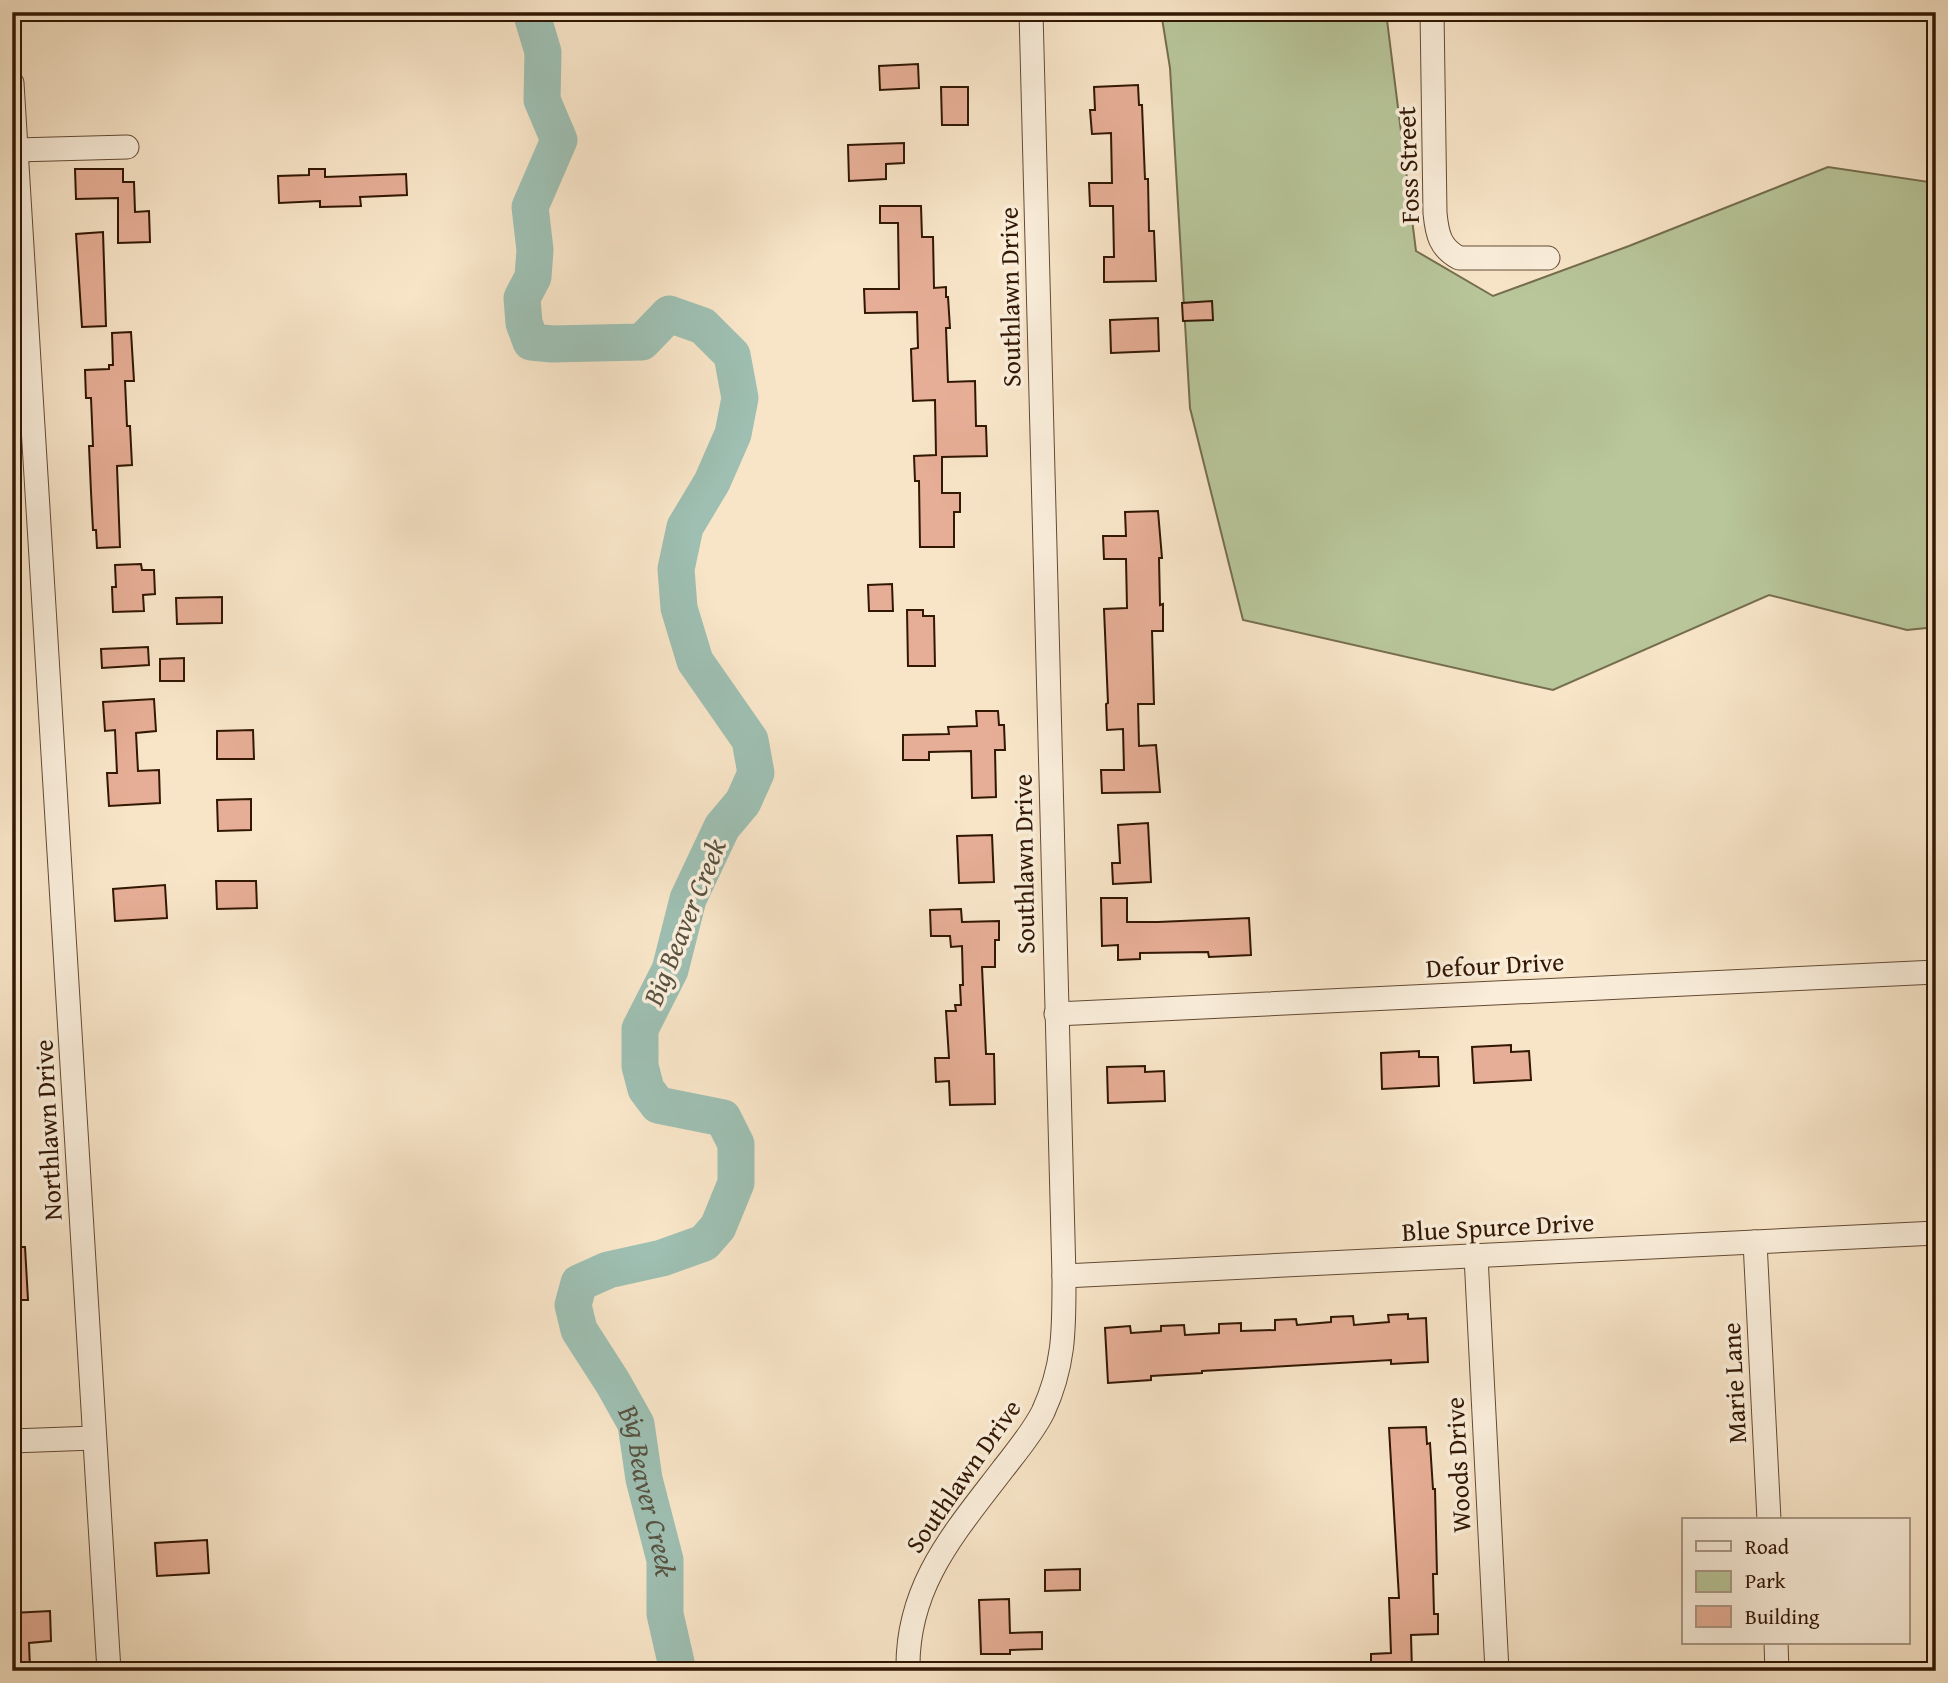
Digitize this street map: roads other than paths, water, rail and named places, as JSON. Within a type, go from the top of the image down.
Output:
[{"type":"street","name":"Southlawn Drive","points":[[908,1671],[910,1631],[922,1587],[954,1533],[1042,1415],[1063,1352],[1064,1276],[1031,12]]},
{"type":"street","name":"Foss Street","points":[[1432,12],[1435,214],[1441,243],[1448,253],[1459,258],[1548,258]]},
{"type":"street","name":"Northlawn Drive","points":[[12,83],[108,1671]]},
{"type":"street","points":[[16,150],[127,147]]},
{"type":"street","name":"Defour Drive","points":[[1056,1014],[1936,972]]},
{"type":"street","name":"Blue Spurce Drive","points":[[1064,1276],[1936,1233]]},
{"type":"street","name":"Marie Lane","points":[[1755,1242],[1769,1518]]},
{"type":"street","name":"Woods Drive","points":[[1476,1256],[1497,1671]]},
{"type":"street","points":[[12,1441],[94,1438]]},
{"type":"street","points":[[1776,1644],[1777,1671]]},
{"type":"waterway","name":"Big Beaver Creek","points":[[531,12],[543,52],[542,100],[559,140],[530,207],[535,250],[533,277],[522,298],[524,323],[531,342],[642,342],[669,314],[703,326],[732,355],[740,398],[733,434],[712,482],[685,527],[676,569],[679,608],[695,661],[750,740],[756,773],[743,802],[722,827],[688,899],[670,970],[640,1029],[640,1066],[646,1089],[658,1105],[723,1118],[736,1144],[736,1183],[718,1227],[704,1243],[662,1258],[608,1270],[579,1283],[573,1305],[579,1330],[636,1424],[644,1479],[665,1560],[665,1614],[678,1671]]}]
